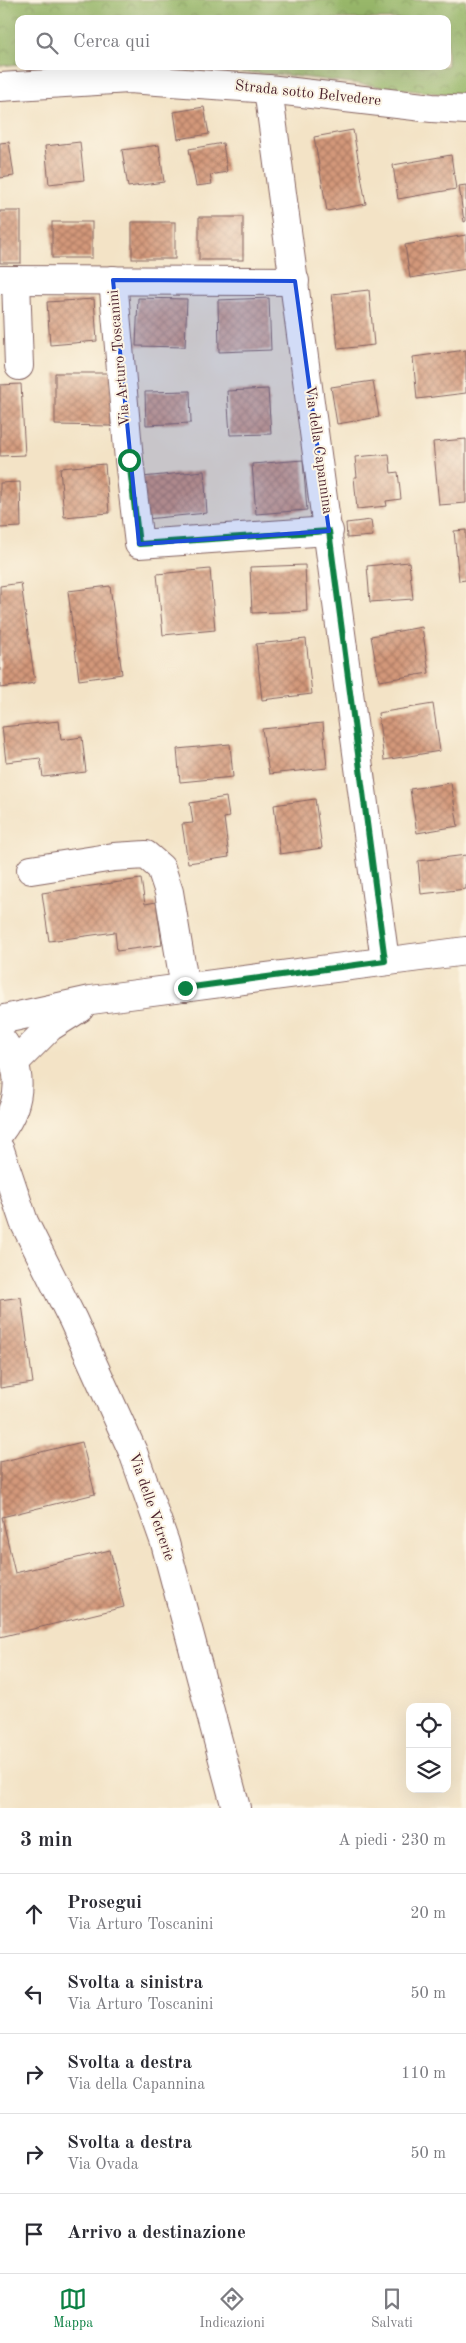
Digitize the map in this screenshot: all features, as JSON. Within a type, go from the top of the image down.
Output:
[{"type":"street","name":"Strada sotto Belvedere","points":[[0,87],[129,79],[268,89],[432,108],[466,110]]},
{"type":"street","name":"Via della Capannina","points":[[268,89],[329,531],[385,961]]},
{"type":"street","name":"Via Arturo Toscanini","points":[[8,280],[295,281]]},
{"type":"street","points":[[8,280],[18,366]]},
{"type":"street","name":"Via Arturo Toscanini","points":[[113,280],[129,460],[139,544],[329,531]]},
{"type":"street","points":[[31,870],[114,857],[146,855],[161,868],[169,892],[185,988]]},
{"type":"street","points":[[0,1020],[91,1000],[466,951]]},
{"type":"street","points":[[15,1062],[50,1027],[91,1000]]},
{"type":"street","points":[[0,1038],[15,1062],[18,1087],[16,1105],[8,1122],[0,1132]]},
{"type":"street","name":"Via delle Vetrerie","points":[[0,1150],[0,1157],[24,1222],[72,1320],[132,1452],[165,1543],[236,1808]]},
{"type":"street","name":"Via delle Vetrerie","points":[[0,1198],[24,1222]]},
{"type":"highlighted area","points":[[113,280],[295,281],[329,531],[139,544]]},
{"type":"green space","points":[[0,0],[466,0],[466,97],[286,75],[210,70],[451,70],[451,15],[15,15],[15,64],[0,66]]},
{"type":"building","points":[[204,107],[209,134],[178,139],[174,112]]},
{"type":"building","points":[[353,130],[366,204],[327,211],[314,137]]},
{"type":"building","points":[[9,142],[14,176],[0,178],[0,143]]},
{"type":"building","points":[[80,142],[84,180],[49,184],[45,146]]},
{"type":"building","points":[[223,143],[227,172],[210,175],[212,184],[196,186],[189,149]]},
{"type":"building","points":[[159,145],[164,182],[128,187],[122,150]]},
{"type":"building","points":[[451,155],[456,189],[398,199],[393,165]]},
{"type":"building","points":[[466,185],[466,221],[464,222],[459,186]]},
{"type":"building","points":[[0,211],[21,211],[21,263],[0,263]]},
{"type":"building","points":[[199,217],[243,217],[243,260],[199,260]]},
{"type":"building","points":[[52,222],[92,222],[92,258],[52,258]]},
{"type":"building","points":[[132,222],[175,222],[175,259],[132,259]]},
{"type":"building","points":[[466,235],[466,269],[410,278],[405,245]]},
{"type":"building","points":[[369,290],[374,345],[338,349],[332,294]]},
{"type":"building","points":[[138,298],[187,299],[185,347],[136,346]]},
{"type":"building","points":[[269,298],[271,350],[219,352],[218,300]]},
{"type":"building","points":[[94,299],[97,341],[50,345],[47,302]]},
{"type":"building","points":[[466,350],[466,393],[417,399],[413,357]]},
{"type":"building","points":[[55,373],[112,373],[111,426],[55,425]]},
{"type":"building","points":[[373,381],[379,417],[337,424],[331,387]]},
{"type":"building","points":[[21,384],[25,455],[0,456],[0,385]]},
{"type":"building","points":[[268,389],[271,434],[230,435],[227,391]]},
{"type":"building","points":[[190,391],[191,423],[146,425],[145,392]]},
{"type":"building","points":[[466,439],[466,503],[439,505],[433,442]]},
{"type":"building","points":[[389,454],[391,473],[398,472],[401,499],[386,501],[387,506],[357,509],[354,477],[357,477],[355,457]]},
{"type":"building","points":[[303,460],[307,510],[256,514],[252,464]]},
{"type":"building","points":[[105,464],[109,513],[64,517],[60,468]]},
{"type":"building","points":[[204,471],[207,513],[146,519],[142,477]]},
{"type":"building","points":[[20,482],[21,527],[0,528],[0,483]]},
{"type":"building","points":[[371,520],[373,536],[347,538],[346,523]]},
{"type":"building","points":[[466,530],[466,580],[459,581],[454,531]]},
{"type":"building","points":[[409,562],[413,599],[370,602],[367,566]]},
{"type":"building","points":[[305,565],[307,611],[252,613],[250,567]]},
{"type":"building","points":[[210,569],[215,630],[163,635],[157,574]]},
{"type":"building","points":[[21,583],[35,683],[0,688],[0,586]]},
{"type":"building","points":[[110,586],[122,674],[79,680],[68,591]]},
{"type":"building","points":[[422,627],[429,673],[379,681],[371,636]]},
{"type":"building","points":[[306,639],[312,694],[262,700],[256,644]]},
{"type":"building","points":[[433,704],[440,751],[384,760],[378,713]]},
{"type":"building","points":[[59,721],[61,740],[82,737],[86,772],[43,777],[40,758],[6,762],[2,727]]},
{"type":"building","points":[[323,723],[327,768],[269,774],[262,729]]},
{"type":"building","points":[[230,744],[233,777],[180,782],[177,749]]},
{"type":"building","points":[[451,783],[458,826],[417,833],[410,789]]},
{"type":"building","points":[[226,797],[229,817],[224,818],[229,857],[188,863],[182,824],[193,823],[190,803]]},
{"type":"building","points":[[315,799],[322,848],[280,854],[274,805]]},
{"type":"building","points":[[466,855],[466,889],[421,894],[418,861]]},
{"type":"building","points":[[141,879],[145,904],[156,902],[162,945],[117,951],[115,932],[49,941],[42,893]]},
{"type":"building","points":[[21,1297],[33,1383],[0,1388],[0,1300]]},
{"type":"building","points":[[82,1442],[95,1494],[2,1517],[15,1573],[110,1550],[124,1607],[0,1637],[0,1462]]},
{"type":"route","points":[[129,460],[139,544],[329,531],[385,961],[185,988]]}]
